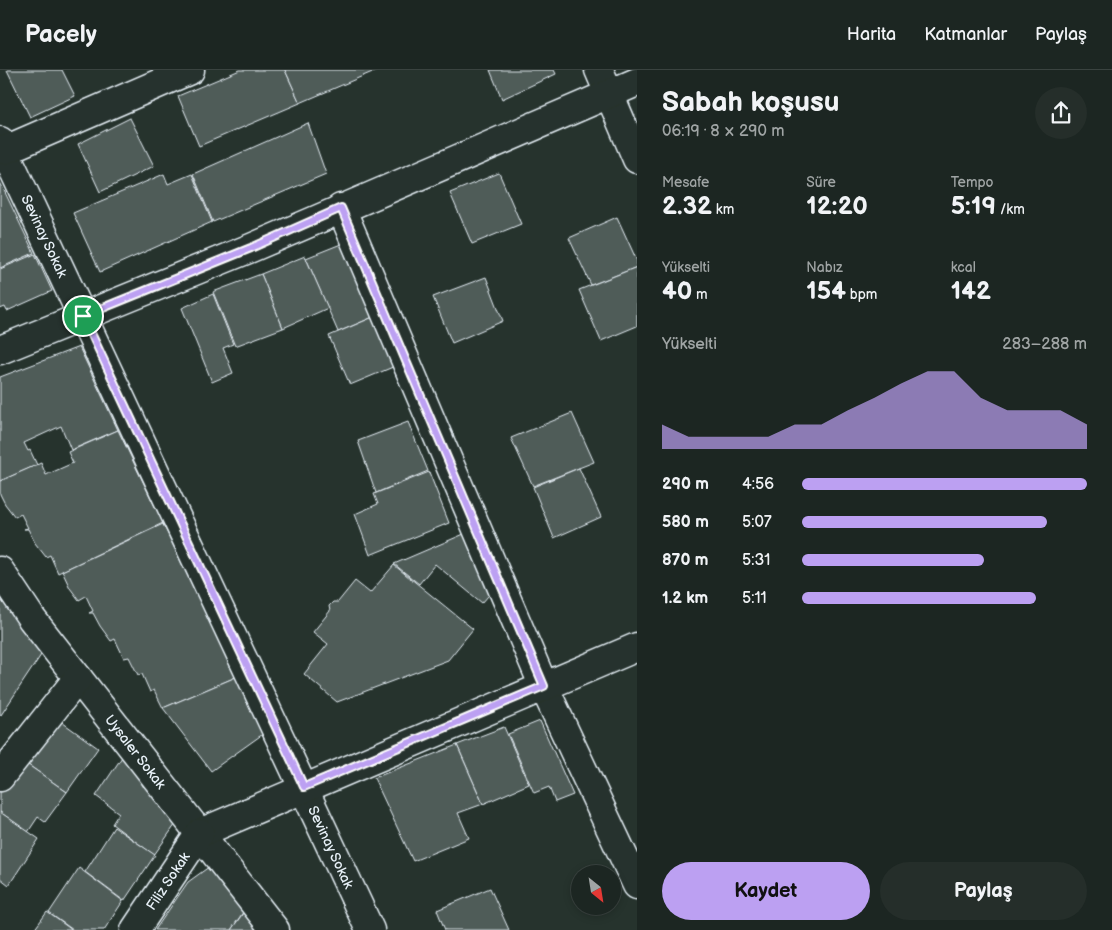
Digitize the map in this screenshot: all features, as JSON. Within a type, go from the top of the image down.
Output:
[{"type":"street","points":[[2,146],[190,70]]},
{"type":"street","points":[[0,350],[251,248],[341,208],[604,82],[637,82]]},
{"type":"street","points":[[604,82],[637,159]]},
{"type":"street","name":"Sevinay Sokak","points":[[2,146],[370,930]]},
{"type":"street","points":[[341,208],[544,686],[637,885]]},
{"type":"street","name":"Uysaler Sokak","points":[[0,571],[32,619],[275,930]]},
{"type":"street","points":[[200,833],[304,787],[637,647]]},
{"type":"street","points":[[0,777],[78,678]]},
{"type":"street","name":"Filiz Sokak","points":[[135,930],[200,833]]},
{"type":"building","points":[[7,70],[62,70],[75,96],[30,117]]},
{"type":"building","points":[[240,70],[285,70],[300,103],[199,146],[178,96]]},
{"type":"building","points":[[285,70],[377,70],[300,103]]},
{"type":"building","points":[[490,70],[554,70],[556,74],[502,99]]},
{"type":"building","points":[[130,118],[154,166],[100,192],[78,144]]},
{"type":"building","points":[[308,123],[326,174],[213,222],[193,174]]},
{"type":"building","points":[[499,173],[521,224],[472,244],[450,193]]},
{"type":"building","points":[[164,174],[168,184],[192,174],[212,222],[100,272],[73,213]]},
{"type":"building","points":[[0,182],[34,253],[0,268]]},
{"type":"building","points":[[617,217],[637,261],[637,267],[591,285],[569,238]]},
{"type":"building","points":[[341,244],[373,317],[338,332],[306,258]]},
{"type":"building","points":[[35,254],[52,291],[7,311],[5,307],[0,309],[0,269]]},
{"type":"building","points":[[305,256],[328,308],[283,328],[261,274]]},
{"type":"building","points":[[637,267],[637,326],[601,341],[579,290]]},
{"type":"building","points":[[261,274],[283,328],[235,346],[213,292]]},
{"type":"building","points":[[486,277],[503,321],[452,343],[433,297]]},
{"type":"building","points":[[213,294],[233,344],[223,348],[233,373],[212,382],[182,308]]},
{"type":"building","points":[[378,315],[400,364],[350,385],[329,336]]},
{"type":"building","points":[[79,347],[118,430],[71,450],[61,426],[24,443],[28,451],[30,450],[37,465],[0,481],[0,377]]},
{"type":"building","points":[[572,413],[594,462],[533,486],[511,438]]},
{"type":"building","points":[[408,422],[428,471],[376,493],[358,441]]},
{"type":"building","points":[[118,430],[163,523],[58,573],[50,555],[46,557],[35,543],[28,529],[24,529],[28,528],[21,514],[15,517],[5,504],[0,494],[0,481],[41,463],[46,475],[73,463],[68,452]]},
{"type":"building","points":[[579,468],[601,517],[554,538],[533,487]]},
{"type":"building","points":[[429,472],[449,523],[370,555],[355,514],[378,504],[374,494]]},
{"type":"building","points":[[163,524],[236,677],[163,708],[154,690],[150,692],[142,674],[138,675],[129,657],[124,658],[115,639],[111,641],[93,613],[89,613],[93,611],[86,596],[79,600],[70,588],[62,571]]},
{"type":"building","points":[[464,534],[477,544],[495,588],[482,603],[435,564],[419,584],[394,564]]},
{"type":"building","points":[[394,565],[473,629],[448,660],[337,702],[304,674],[328,644],[313,632],[330,611],[329,606],[333,602],[338,602],[355,581],[370,593]]},
{"type":"building","points":[[0,594],[45,649],[1,715],[0,714]]},
{"type":"building","points":[[236,677],[263,734],[211,771],[163,708]]},
{"type":"building","points":[[52,715],[98,748],[67,792],[21,760]]},
{"type":"building","points":[[540,721],[573,795],[555,802],[549,787],[534,793],[508,734]]},
{"type":"building","points":[[504,727],[529,784],[483,804],[457,745]]},
{"type":"building","points":[[457,745],[483,804],[458,813],[469,838],[413,861],[374,778]]},
{"type":"building","points":[[126,751],[146,776],[140,784],[153,793],[180,818],[154,855],[112,824],[119,813],[96,796]]},
{"type":"building","points":[[21,760],[67,792],[45,822],[38,817],[28,832],[0,812],[0,790]]},
{"type":"building","points":[[0,812],[39,839],[9,885],[0,878]]},
{"type":"building","points":[[114,827],[155,855],[124,901],[85,872]]},
{"type":"building","points":[[213,864],[250,902],[231,930],[155,930],[188,882]]},
{"type":"building","points":[[79,868],[123,901],[104,930],[73,930],[49,913]]},
{"type":"building","points":[[490,888],[509,930],[445,930],[437,910]]},
{"type":"building","points":[[251,902],[273,930],[231,930]]},
{"type":"building","points":[[47,912],[72,930],[34,930]]},
{"type":"route","points":[[341,208],[544,686],[304,787],[83,316],[251,248],[341,208]]}]
